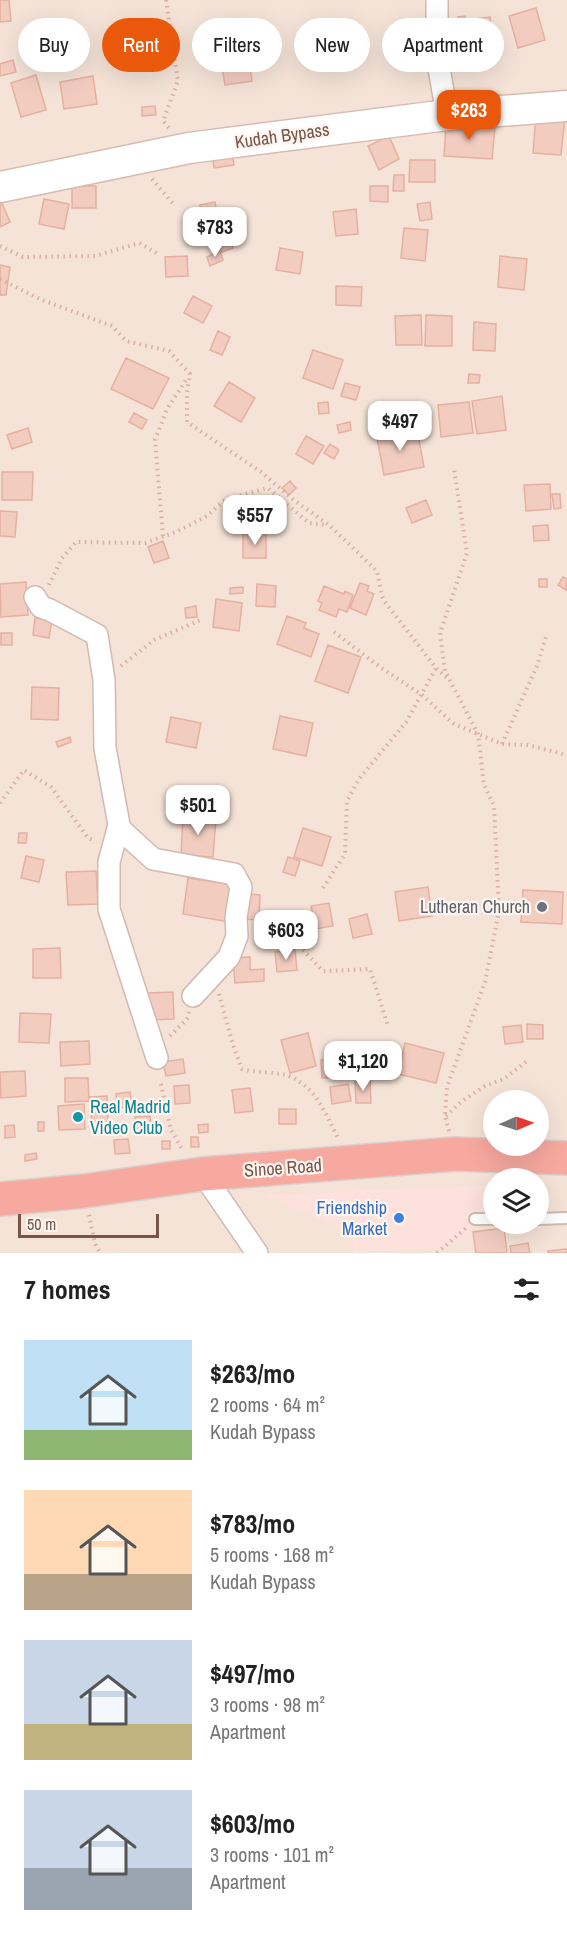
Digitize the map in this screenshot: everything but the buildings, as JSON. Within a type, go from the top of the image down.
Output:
[{"type":"highway","name":"Sinoe Road","points":[[0,1199],[84,1191],[203,1174],[455,1154],[567,1158]]},
{"type":"street","points":[[437,0],[437,56],[447,115]]},
{"type":"street","name":"Kudah Bypass","points":[[0,187],[189,148],[447,115],[567,106]]},
{"type":"street","points":[[37,601],[97,635],[104,680],[105,748],[118,827],[108,862],[109,909],[157,1058]]},
{"type":"street","points":[[118,827],[153,859],[234,874],[242,887],[236,918],[237,936],[229,957],[193,996]]},
{"type":"street","points":[[203,1174],[257,1253]]},
{"type":"lane","points":[[549,1219],[567,1218]]},
{"type":"lane","points":[[475,1219],[483,1219]]},
{"type":"path","points":[[166,0],[178,81],[163,121],[189,148]]},
{"type":"path","points":[[134,158],[175,206]]},
{"type":"path","points":[[0,246],[22,256],[94,256],[139,243],[160,255]]},
{"type":"path","points":[[0,279],[42,300],[112,326],[126,340],[169,351],[190,374]]},
{"type":"path","points":[[190,374],[187,392],[187,422],[261,472],[295,501],[329,525],[377,571],[385,602],[436,668],[454,684]]},
{"type":"path","points":[[164,536],[155,440],[167,409],[190,374]]},
{"type":"path","points":[[454,470],[467,553],[440,633],[445,671],[454,684],[478,734],[484,785],[494,806],[499,910],[485,982],[447,1087],[446,1116],[455,1154]]},
{"type":"path","points":[[37,601],[62,558],[76,542],[145,543],[207,516],[226,499],[268,488],[309,523],[329,525]]},
{"type":"path","points":[[104,680],[154,640],[203,619]]},
{"type":"path","points":[[334,632],[380,667],[422,694],[454,724],[502,744],[528,746],[567,754]]},
{"type":"path","points":[[502,744],[537,666],[546,637]]},
{"type":"path","points":[[323,888],[345,854],[347,801],[359,779],[406,722],[436,668]]},
{"type":"path","points":[[0,802],[24,770],[51,787],[88,838],[112,849]]},
{"type":"path","points":[[268,943],[301,948],[323,971],[370,969],[388,1026]]},
{"type":"path","points":[[214,974],[242,1070],[288,1075],[315,1093],[350,1163]]},
{"type":"path","points":[[446,1116],[460,1102],[485,1086],[504,1079],[528,1059]]},
{"type":"path","points":[[161,1084],[171,1130],[179,1147],[203,1174]]},
{"type":"path","points":[[84,1191],[95,1244],[100,1253]]},
{"type":"path","points":[[437,1253],[475,1219]]},
{"type":"shaded area","points":[[0,0],[567,0],[567,1253],[0,1253]]},
{"type":"shaded area","name":"Friendship Market","points":[[483,1185],[483,1216],[465,1239],[435,1249],[354,1252],[352,1237],[339,1228],[264,1195]]},
{"type":"place","name":"Lutheran Church","points":[[542,907]]},
{"type":"place","name":"Real Madrid Video Club","points":[[78,1117]]},
{"type":"place","name":"Friendship Market","points":[[399,1218]]}]
